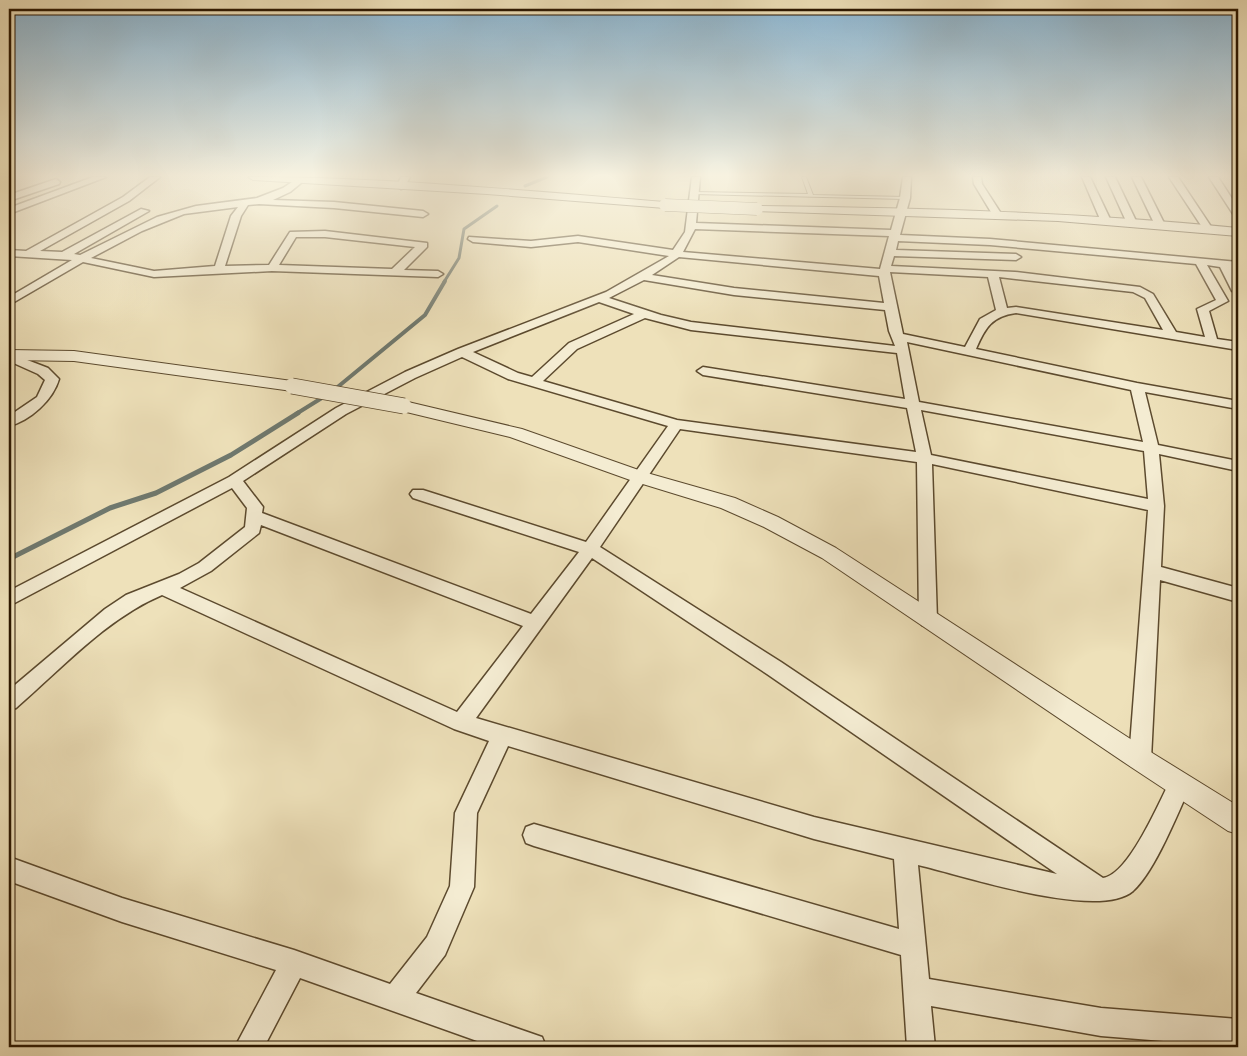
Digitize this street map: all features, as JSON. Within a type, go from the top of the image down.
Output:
[{"type":"street","points":[[29,253],[77,226]]},
{"type":"street","points":[[64,255],[116,226]]},
{"type":"street","points":[[9,302],[84,258],[147,226]]},
{"type":"street","points":[[219,269],[233,226]]},
{"type":"street","points":[[9,600],[234,480],[341,411],[410,375],[462,352],[598,298],[641,276],[676,254],[684,244],[691,226]]},
{"type":"street","points":[[697,226],[895,235],[1199,260],[1238,265]]},
{"type":"street","points":[[897,226],[885,271],[895,331],[901,343],[924,458],[928,620]]},
{"type":"street","points":[[1190,226],[1238,232]]},
{"type":"street","points":[[272,268],[293,234],[325,234],[423,245],[395,272]]},
{"type":"street","points":[[473,240],[531,244],[578,239],[676,254],[885,271],[993,274],[1142,291],[1149,296],[1172,335]]},
{"type":"street","points":[[9,253],[64,255],[154,274],[219,269],[272,268],[438,274]]},
{"type":"street","points":[[890,254],[1016,256]]},
{"type":"street","points":[[1199,260],[1222,301],[1203,309],[1212,342]]},
{"type":"street","points":[[1224,263],[1238,291]]},
{"type":"street","points":[[993,274],[1002,311]]},
{"type":"street","points":[[641,276],[691,286],[890,307]]},
{"type":"street","points":[[598,298],[643,314],[691,326],[901,343],[969,352],[1137,387],[1238,405]]},
{"type":"street","points":[[969,352],[983,322],[992,314],[1002,311],[1031,311],[1238,346]]},
{"type":"street","points":[[535,382],[562,354],[573,346],[643,314]]},
{"type":"street","points":[[462,352],[513,376],[676,424],[924,458],[1156,506]]},
{"type":"street","points":[[9,356],[74,356],[292,386],[404,406],[516,433],[640,477],[728,503],[771,522],[829,553],[1140,759],[1238,821]]},
{"type":"street","points":[[9,356],[42,370],[52,379],[51,389],[43,398],[9,422]]},
{"type":"street","points":[[703,371],[913,403],[1150,447],[1238,466]]},
{"type":"street","points":[[1137,387],[1150,447],[1156,506],[1140,759]]},
{"type":"street","points":[[461,723],[590,549],[676,424]]},
{"type":"street","points":[[9,702],[111,614],[132,600],[165,589],[205,567],[253,529],[256,517],[255,507],[234,480]]},
{"type":"street","points":[[418,494],[590,549],[774,668],[1100,890]]},
{"type":"street","points":[[256,517],[535,623]]},
{"type":"street","points":[[1152,571],[1238,595]]},
{"type":"street","points":[[165,589],[461,723],[814,828],[1064,888],[1100,890],[1119,886],[1135,870],[1180,784]]},
{"type":"street","points":[[396,998],[436,946],[462,887],[466,813],[502,736]]},
{"type":"street","points":[[534,835],[913,946]]},
{"type":"street","points":[[905,850],[921,1047]]},
{"type":"street","points":[[9,869],[122,910],[294,963],[532,1047]]},
{"type":"street","points":[[249,1047],[294,963]]},
{"type":"street","points":[[916,990],[1101,1022],[1238,1033]]},
{"type":"waterway","points":[[444,282],[459,258],[464,229],[468,226]]},
{"type":"waterway","points":[[334,390],[425,315],[445,281]]},
{"type":"waterway","points":[[296,414],[325,396]]},
{"type":"waterway","points":[[9,559],[110,508],[156,493],[231,455],[298,413]]}]
